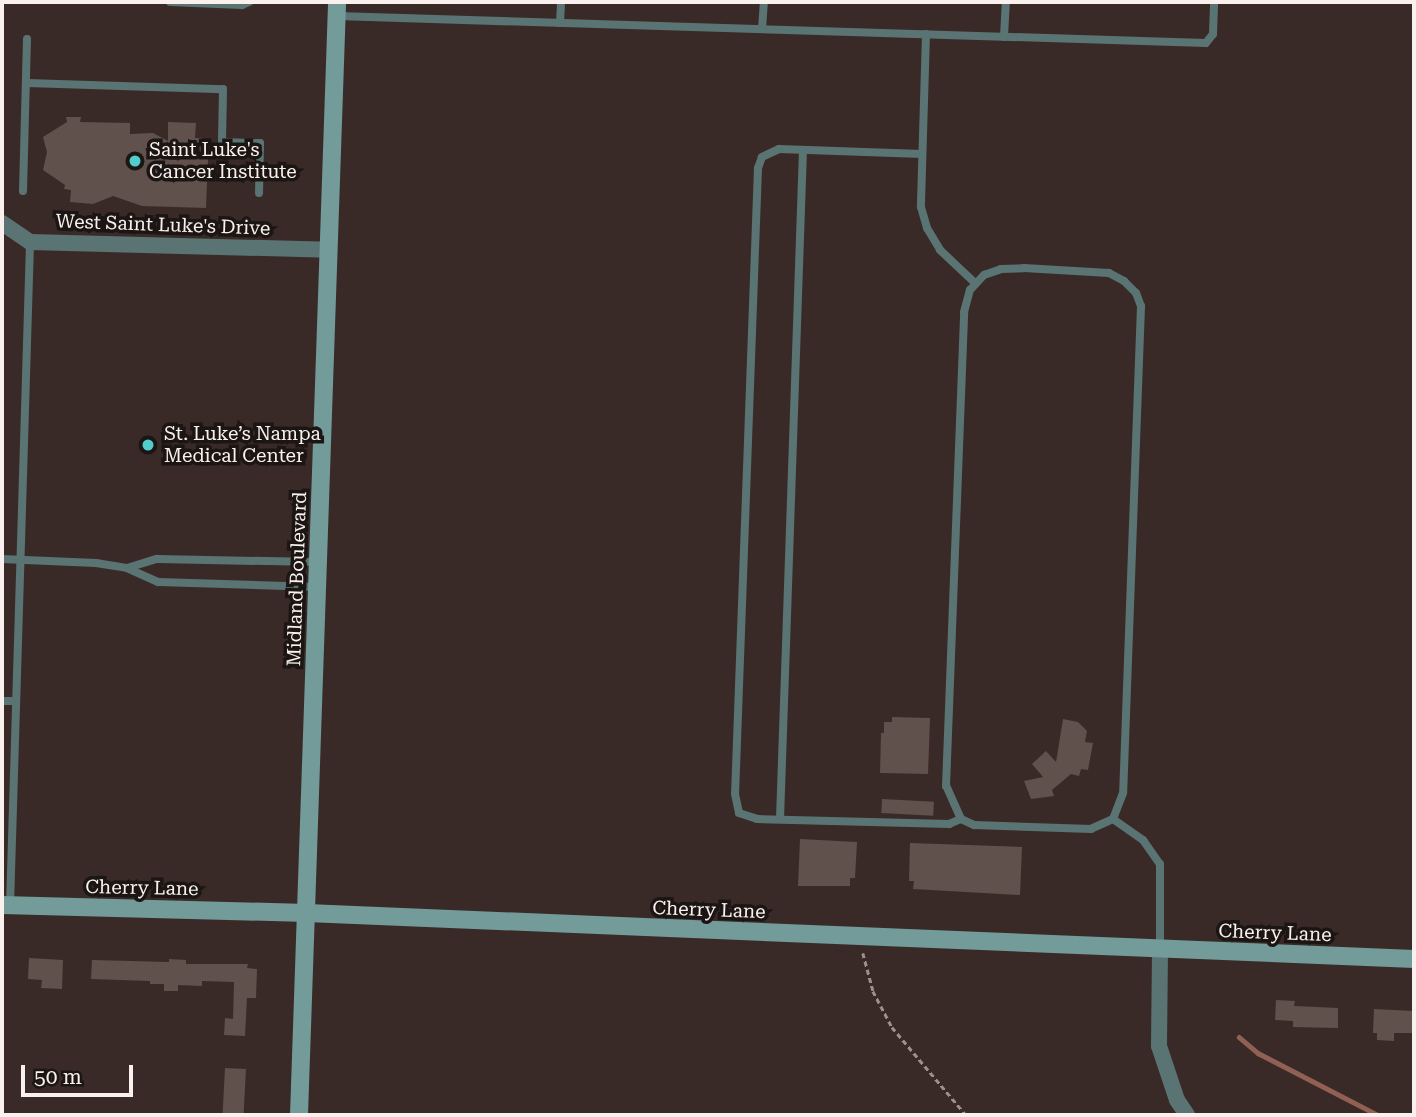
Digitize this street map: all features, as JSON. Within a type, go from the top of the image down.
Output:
[{"type":"main road","name":"Midland Boulevard","points":[[299,1115],[337,9]]},
{"type":"main road","name":"Cherry Lane","points":[[6,906],[307,913],[1414,959]]},
{"type":"street","name":"West Saint Luke's Drive","points":[[2,223],[30,242],[329,250]]},
{"type":"street","points":[[1160,950],[1159,1046],[1177,1100],[1186,1115]]},
{"type":"lane","points":[[170,2],[242,5],[249,2]]},
{"type":"lane","points":[[560,23],[561,2]]},
{"type":"lane","points":[[762,30],[764,2]]},
{"type":"lane","points":[[1004,37],[1006,2]]},
{"type":"lane","points":[[337,9],[560,23],[1206,43],[1213,34],[1214,2]]},
{"type":"lane","points":[[926,34],[921,207],[927,228],[940,250],[975,283]]},
{"type":"lane","points":[[23,191],[27,39]]},
{"type":"lane","points":[[27,83],[223,89],[222,142],[260,143],[259,193]]},
{"type":"lane","points":[[922,154],[779,149],[762,157],[758,168],[735,794],[739,813],[757,818],[949,824],[961,820],[974,825],[1091,829],[1113,819],[1123,793],[1141,306],[1136,293],[1124,281],[1109,273],[1000,269],[991,271],[975,283],[966,299],[946,773],[946,786],[961,820]]},
{"type":"lane","points":[[780,819],[803,150]]},
{"type":"lane","points":[[6,906],[16,701],[30,242]]},
{"type":"lane","points":[[2,559],[127,568],[158,582],[318,587]]},
{"type":"lane","points":[[127,568],[157,559],[319,562]]},
{"type":"lane","points":[[2,701],[16,701]]},
{"type":"lane","points":[[1113,819],[1143,840],[1160,864],[1160,950]]},
{"type":"path","points":[[862,937],[863,963],[873,991],[892,1027],[966,1115]]},
{"type":"building","name":"Saint Luke's Cancer Institute","points":[[66,117],[81,117],[80,122],[130,123],[130,134],[153,133],[168,141],[168,122],[196,123],[195,138],[202,138],[201,159],[208,159],[206,208],[142,206],[113,196],[93,204],[70,202],[71,190],[64,189],[65,185],[43,170],[47,152],[43,137],[67,122]]},
{"type":"building","points":[[892,717],[930,718],[928,774],[880,773],[881,733],[884,733],[884,722],[892,722]]},
{"type":"building","points":[[1063,719],[1078,722],[1087,731],[1085,742],[1093,743],[1088,770],[1081,769],[1079,776],[1071,774],[1052,790],[1054,796],[1031,799],[1024,781],[1043,777],[1032,764],[1046,751],[1056,762]]},
{"type":"building","points":[[882,799],[934,802],[933,816],[881,813]]},
{"type":"building","points":[[800,839],[857,842],[855,878],[850,878],[850,886],[798,886]]},
{"type":"building","points":[[910,843],[1022,847],[1020,895],[913,889],[914,881],[909,881]]},
{"type":"building","points":[[29,958],[63,960],[62,989],[41,988],[42,980],[28,979]]},
{"type":"building","points":[[169,959],[186,960],[186,964],[248,964],[247,968],[257,969],[256,998],[247,998],[245,1036],[224,1035],[225,1018],[233,1019],[234,982],[202,981],[202,986],[178,985],[178,991],[164,991],[164,984],[150,984],[150,981],[91,979],[92,960],[169,962]]},
{"type":"building","points":[[1276,1000],[1295,1001],[1294,1006],[1338,1008],[1338,1028],[1293,1027],[1293,1021],[1275,1020]]},
{"type":"building","points":[[1374,1009],[1414,1011],[1413,1033],[1394,1033],[1394,1041],[1377,1040],[1377,1033],[1373,1033]]},
{"type":"building","points":[[225,1068],[246,1069],[244,1115],[223,1115]]},
{"type":"waterway","points":[[1239,1037],[1258,1053],[1378,1115]]},
{"type":"place","name":"Saint Luke's Cancer Institute","points":[[135,161]]},
{"type":"place","name":"St. Luke’s Nampa Medical Center","points":[[148,445]]}]
